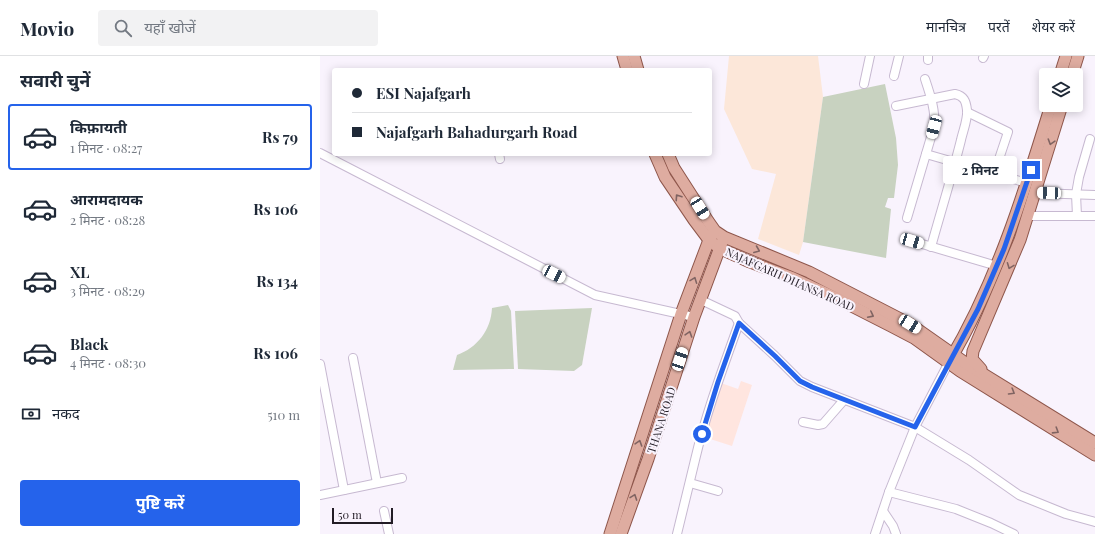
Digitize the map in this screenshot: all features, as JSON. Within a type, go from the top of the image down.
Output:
[{"type":"main road","points":[[623,56],[627,68]]},
{"type":"main road","points":[[629,68],[634,56]]},
{"type":"main road","points":[[1062,68],[1066,56]]},
{"type":"main road","points":[[1074,68],[1078,56]]},
{"type":"main road","points":[[951,359],[978,309],[1004,249],[1027,183],[1049,112]]},
{"type":"main road","points":[[993,380],[972,359],[973,351],[1020,240],[1060,112]]},
{"type":"main road","points":[[655,156],[665,177],[717,236],[809,272],[910,324],[951,359],[967,364],[1095,443]]},
{"type":"main road","points":[[669,156],[674,168],[717,236]]},
{"type":"main road","points":[[610,534],[681,314],[717,236]]},
{"type":"main road","name":"THANA ROAD","points":[[621,534],[648,459],[694,317],[719,248],[717,236]]},
{"type":"main road","name":"NAJAFGARH DHANSA ROAD","points":[[719,248],[750,262],[793,278],[914,338],[951,359],[1000,394],[1095,455]]},
{"type":"street","points":[[864,84],[870,56]]},
{"type":"street","points":[[894,76],[899,56]]},
{"type":"street","points":[[907,218],[935,122],[931,98],[925,79]]},
{"type":"street","points":[[896,106],[955,94],[964,98],[967,112],[956,162],[931,247]]},
{"type":"street","points":[[967,112],[1008,132],[994,174]]},
{"type":"street","points":[[1077,216],[1076,194],[1090,139]]},
{"type":"street","points":[[320,153],[595,295],[694,317]]},
{"type":"street","points":[[926,154],[1027,183]]},
{"type":"street","points":[[1035,192],[1095,195]]},
{"type":"street","points":[[1027,216],[1095,216]]},
{"type":"street","points":[[912,241],[997,266]]},
{"type":"street","points":[[700,300],[735,316],[739,323],[800,381],[844,400],[915,427],[969,460],[1020,495],[1066,514],[1095,522]]},
{"type":"street","points":[[677,534],[695,460],[718,382],[739,323]]},
{"type":"street","points":[[353,358],[377,483]]},
{"type":"street","points":[[875,534],[889,492],[915,427],[951,359]]},
{"type":"street","points":[[320,364],[344,490]]},
{"type":"street","points":[[803,422],[818,425],[823,424],[844,400]]},
{"type":"street","points":[[320,495],[402,478]]},
{"type":"street","points":[[690,483],[718,491]]},
{"type":"street","points":[[889,492],[956,509],[1014,534]]},
{"type":"street","points":[[384,510],[389,534]]},
{"type":"street","points":[[883,511],[893,526],[896,534]]},
{"type":"shaded area","points":[[729,56],[818,56],[823,97],[803,242],[799,255],[758,239],[776,174],[752,169],[724,109]]},
{"type":"shaded area","points":[[741,381],[752,385],[732,446],[704,437],[721,383],[738,389]]},
{"type":"green space","points":[[885,84],[896,138],[898,165],[894,198],[888,198],[885,207],[891,209],[886,258],[803,242],[823,97]]},
{"type":"green space","points":[[508,305],[511,311],[514,369],[453,370],[457,355],[471,348],[486,331],[492,308]]},
{"type":"green space","points":[[592,308],[582,365],[574,371],[518,369],[515,311]]},
{"type":"route","points":[[702,434],[718,382],[739,323],[800,381],[915,427],[978,309],[1004,249],[1031,170]]}]
